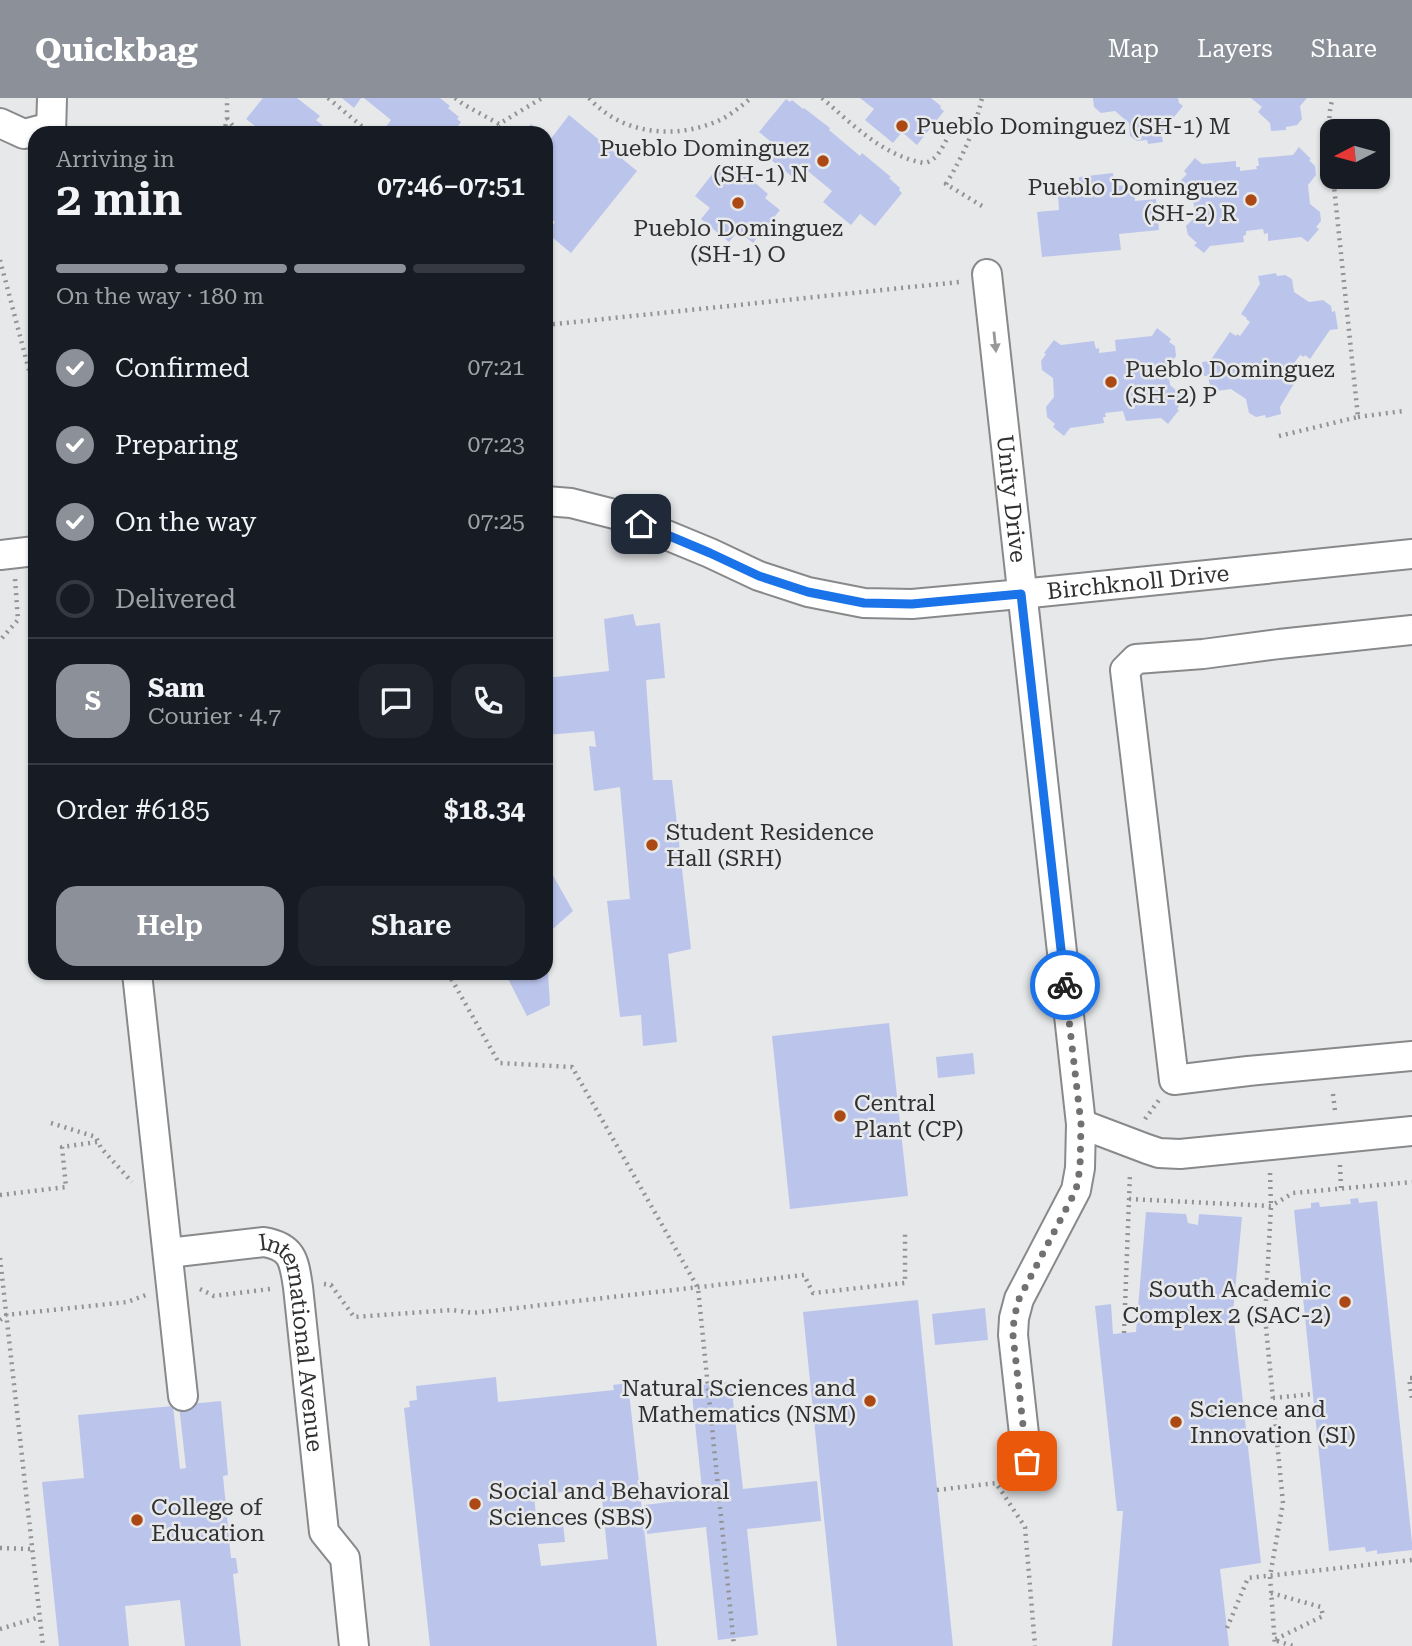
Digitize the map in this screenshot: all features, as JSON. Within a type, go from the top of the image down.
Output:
[{"type":"street","points":[[51,126],[52,98]]},
{"type":"street","points":[[0,123],[28,133]]},
{"type":"street","name":"Unity Drive","points":[[979,277],[1021,594],[1081,1124],[1080,1168],[1076,1190],[1019,1299],[1014,1318],[1013,1335],[1027,1461]]},
{"type":"street","name":"Birchknoll Drive","points":[[553,502],[571,503],[618,515],[759,576],[808,592],[864,603],[912,604],[1412,554]]},
{"type":"street","points":[[7,565],[28,554]]},
{"type":"street","points":[[1412,630],[1136,659],[1125,670],[1174,1080],[1412,1056]]},
{"type":"street","points":[[138,980],[183,1396]]},
{"type":"street","points":[[1081,1124],[1132,1145],[1159,1153],[1180,1154],[1412,1131]]},
{"type":"street","name":"International Avenue","points":[[168,1253],[264,1242],[276,1244],[292,1256],[298,1287],[324,1532],[345,1558],[354,1646]]},
{"type":"path","points":[[225,126],[227,98]]},
{"type":"path","points":[[328,98],[362,126]]},
{"type":"path","points":[[456,98],[499,124]]},
{"type":"path","points":[[496,126],[541,98]]},
{"type":"path","points":[[589,98],[617,121],[641,130],[665,132],[704,127],[737,110],[751,98]]},
{"type":"path","points":[[822,98],[891,153],[924,163],[929,163],[938,155],[959,122],[966,120],[976,124]]},
{"type":"path","points":[[982,98],[976,124],[964,153],[946,184],[982,206]]},
{"type":"path","points":[[1330,119],[1333,98]]},
{"type":"path","points":[[227,118],[233,126]]},
{"type":"path","points":[[1333,189],[1358,417]]},
{"type":"path","points":[[0,260],[28,366]]},
{"type":"path","points":[[553,324],[979,277]]},
{"type":"path","points":[[1279,436],[1358,417],[1403,411]]},
{"type":"path","points":[[2,638],[18,620],[7,565]]},
{"type":"path","points":[[452,980],[499,1063],[572,1067],[698,1288],[734,1646]]},
{"type":"path","points":[[51,1123],[96,1137],[100,1148],[135,1186]]},
{"type":"path","points":[[0,1195],[66,1187],[62,1147],[97,1142]]},
{"type":"path","points":[[1268,1145],[1271,1206],[1265,1317],[1283,1503],[1270,1576],[1275,1643]]},
{"type":"path","points":[[1339,1153],[1341,1188]]},
{"type":"path","points":[[1124,1333],[1130,1165]]},
{"type":"path","points":[[1129,1199],[1271,1206],[1293,1193],[1412,1182]]},
{"type":"path","points":[[316,1284],[331,1285],[354,1317],[452,1310],[473,1312],[804,1275],[813,1293],[905,1283],[905,1234]]},
{"type":"path","points":[[0,1258],[43,1646]]},
{"type":"path","points":[[198,1289],[214,1296],[281,1288]]},
{"type":"path","points":[[0,1320],[6,1315],[127,1302],[153,1292]]},
{"type":"path","points":[[1412,1378],[1409,1378],[1412,1399]]},
{"type":"path","points":[[1273,1398],[1313,1395]]},
{"type":"path","points":[[937,1490],[996,1483],[1024,1527],[1035,1646]]},
{"type":"path","points":[[0,1548],[32,1549]]},
{"type":"path","points":[[1227,1628],[1248,1578],[1412,1560]]},
{"type":"path","points":[[1271,1593],[1321,1607],[1323,1616],[1275,1643]]},
{"type":"path","points":[[0,1629],[40,1617]]},
{"type":"path","points":[[1275,1643],[1293,1646]]},
{"type":"building","points":[[263,98],[297,98],[320,116],[316,120],[323,126],[255,126],[246,119]]},
{"type":"building","points":[[342,98],[361,98],[354,108]]},
{"type":"building","points":[[364,98],[440,98],[450,106],[448,108],[461,122],[458,126],[387,126],[391,120]]},
{"type":"building","name":"Pueblo Dominguez (SH-1) M","points":[[860,98],[931,98],[944,111],[917,145],[902,132],[893,143],[865,120],[874,109]]},
{"type":"building","points":[[1093,98],[1177,98],[1183,106],[1161,133],[1163,142],[1148,144],[1147,140],[1137,141],[1130,136],[1129,123],[1115,111],[1101,113],[1094,107]]},
{"type":"building","points":[[1251,98],[1307,98],[1300,106],[1302,119],[1297,125],[1286,127],[1286,130],[1271,131],[1270,123],[1258,112],[1262,107]]},
{"type":"building","name":"Pueblo Dominguez (SH-1) N","points":[[786,99],[790,102],[792,100],[830,128],[829,130],[860,156],[862,153],[891,177],[889,178],[900,188],[902,193],[875,226],[860,214],[851,225],[823,202],[832,191],[803,167],[794,178],[766,156],[775,145],[759,132]]},
{"type":"building","points":[[569,115],[637,171],[571,253],[553,238],[553,136]]},
{"type":"building","name":"Pueblo Dominguez (SH-2) R","points":[[1299,147],[1315,166],[1316,175],[1308,185],[1310,204],[1320,212],[1321,221],[1316,227],[1319,229],[1308,242],[1301,237],[1268,241],[1268,233],[1264,234],[1263,229],[1246,231],[1244,242],[1210,246],[1204,253],[1194,245],[1197,243],[1188,235],[1186,226],[1195,217],[1193,197],[1182,189],[1181,180],[1187,174],[1184,171],[1195,158],[1202,164],[1236,161],[1236,167],[1240,167],[1240,171],[1257,169],[1258,158],[1293,155]]},
{"type":"building","name":"Pueblo Dominguez (SH-1) O","points":[[721,163],[725,166],[727,164],[738,173],[740,170],[768,194],[765,198],[780,210],[753,243],[738,231],[729,242],[701,219],[710,208],[695,196]]},
{"type":"building","points":[[1113,173],[1114,186],[1133,185],[1135,201],[1156,199],[1159,230],[1119,234],[1121,250],[1042,257],[1037,212],[1059,210],[1058,195],[1065,194],[1064,185],[1079,184],[1079,177]]},
{"type":"building","points":[[1276,273],[1277,276],[1285,275],[1292,279],[1294,292],[1309,302],[1323,300],[1331,306],[1332,312],[1335,311],[1338,329],[1330,330],[1310,359],[1300,355],[1290,369],[1298,377],[1280,407],[1281,414],[1266,418],[1265,415],[1256,417],[1249,413],[1246,399],[1231,389],[1217,391],[1210,386],[1208,376],[1204,376],[1202,362],[1210,361],[1230,332],[1240,336],[1250,322],[1241,314],[1260,284],[1258,276]]},
{"type":"building","name":"Pueblo Dominguez (SH-2) P","points":[[1157,328],[1171,339],[1169,342],[1175,346],[1176,356],[1168,367],[1170,385],[1180,394],[1181,403],[1168,424],[1161,418],[1126,421],[1123,411],[1105,413],[1104,423],[1070,428],[1064,436],[1053,427],[1055,424],[1047,417],[1046,407],[1054,397],[1053,378],[1042,370],[1041,361],[1054,340],[1061,345],[1094,341],[1099,353],[1116,351],[1115,340],[1152,336]]},
{"type":"building","name":"Student Residence Hall (SRH)","points":[[633,614],[636,626],[660,623],[665,678],[646,680],[653,780],[672,780],[691,949],[668,954],[677,1042],[643,1046],[641,1015],[620,1017],[607,901],[630,899],[620,787],[594,791],[589,746],[596,747],[594,731],[553,734],[553,677],[609,671],[604,619]]},
{"type":"building","points":[[553,875],[573,911],[553,929]]},
{"type":"building","points":[[509,980],[548,980],[550,1005],[527,1016]]},
{"type":"building","name":"Central Plant (CP)","points":[[889,1023],[908,1196],[790,1209],[772,1036]]},
{"type":"building","points":[[973,1053],[975,1074],[938,1078],[936,1057]]},
{"type":"building","name":"South Academic Complex 2 (SAC-2)","points":[[1358,1198],[1359,1203],[1377,1201],[1412,1543],[1412,1550],[1377,1554],[1377,1550],[1366,1552],[1365,1547],[1329,1551],[1294,1210],[1311,1208],[1311,1203],[1319,1202],[1320,1207],[1351,1204],[1350,1199]]},
{"type":"building","name":"Science and Innovation (SI)","points":[[1146,1212],[1186,1214],[1188,1223],[1198,1225],[1199,1214],[1242,1217],[1233,1313],[1261,1563],[1220,1569],[1229,1646],[1112,1646],[1123,1511],[1117,1511],[1095,1306],[1111,1304],[1113,1334],[1136,1332]]},
{"type":"building","name":"Natural Sciences and Mathematics (NSM)","points":[[918,1300],[953,1646],[837,1646],[803,1312]]},
{"type":"building","points":[[985,1308],[988,1340],[935,1345],[932,1314]]},
{"type":"building","name":"Social and Behavioral Sciences (SBS)","points":[[496,1377],[498,1402],[614,1390],[613,1385],[628,1383],[657,1646],[430,1646],[404,1408],[410,1407],[409,1401],[417,1400],[416,1386]],"holes":[[[601,1488],[608,1559],[541,1566],[538,1544],[565,1542],[562,1514],[536,1516],[534,1495]]]},
{"type":"building","points":[[731,1382],[743,1489],[817,1481],[821,1521],[747,1529],[758,1635],[718,1640],[706,1527],[647,1534],[644,1505],[703,1498],[691,1386]]},
{"type":"building","name":"College of Education","points":[[221,1401],[228,1475],[223,1476],[231,1558],[236,1558],[238,1573],[233,1574],[241,1646],[185,1646],[180,1600],[125,1606],[129,1646],[59,1646],[42,1482],[84,1478],[78,1415],[173,1406],[180,1469],[186,1468],[179,1405]]},
{"type":"way so far","points":[[1027,1461],[1013,1335],[1014,1318],[1019,1299],[1076,1190],[1080,1168],[1081,1124],[1065,985]]},
{"type":"place","name":"Pueblo Dominguez (SH-1) M","points":[[902,126]]},
{"type":"place","name":"Pueblo Dominguez (SH-1) N","points":[[823,161]]},
{"type":"place","name":"Pueblo Dominguez (SH-2) R","points":[[1251,200]]},
{"type":"place","name":"Pueblo Dominguez (SH-1) O","points":[[738,203]]},
{"type":"place","name":"Pueblo Dominguez (SH-2) P","points":[[1111,382]]},
{"type":"place","name":"Student Residence Hall (SRH)","points":[[652,845]]},
{"type":"place","name":"Central Plant (CP)","points":[[840,1116]]},
{"type":"place","name":"South Academic Complex 2 (SAC-2)","points":[[1345,1302]]},
{"type":"place","name":"Natural Sciences and Mathematics (NSM)","points":[[870,1401]]},
{"type":"place","name":"Science and Innovation (SI)","points":[[1176,1422]]},
{"type":"place","name":"Social and Behavioral Sciences (SBS)","points":[[475,1504]]},
{"type":"place","name":"College of Education","points":[[137,1520]]},
{"type":"route","points":[[641,524],[759,576],[808,592],[864,603],[912,604],[1021,594],[1065,985]]}]
